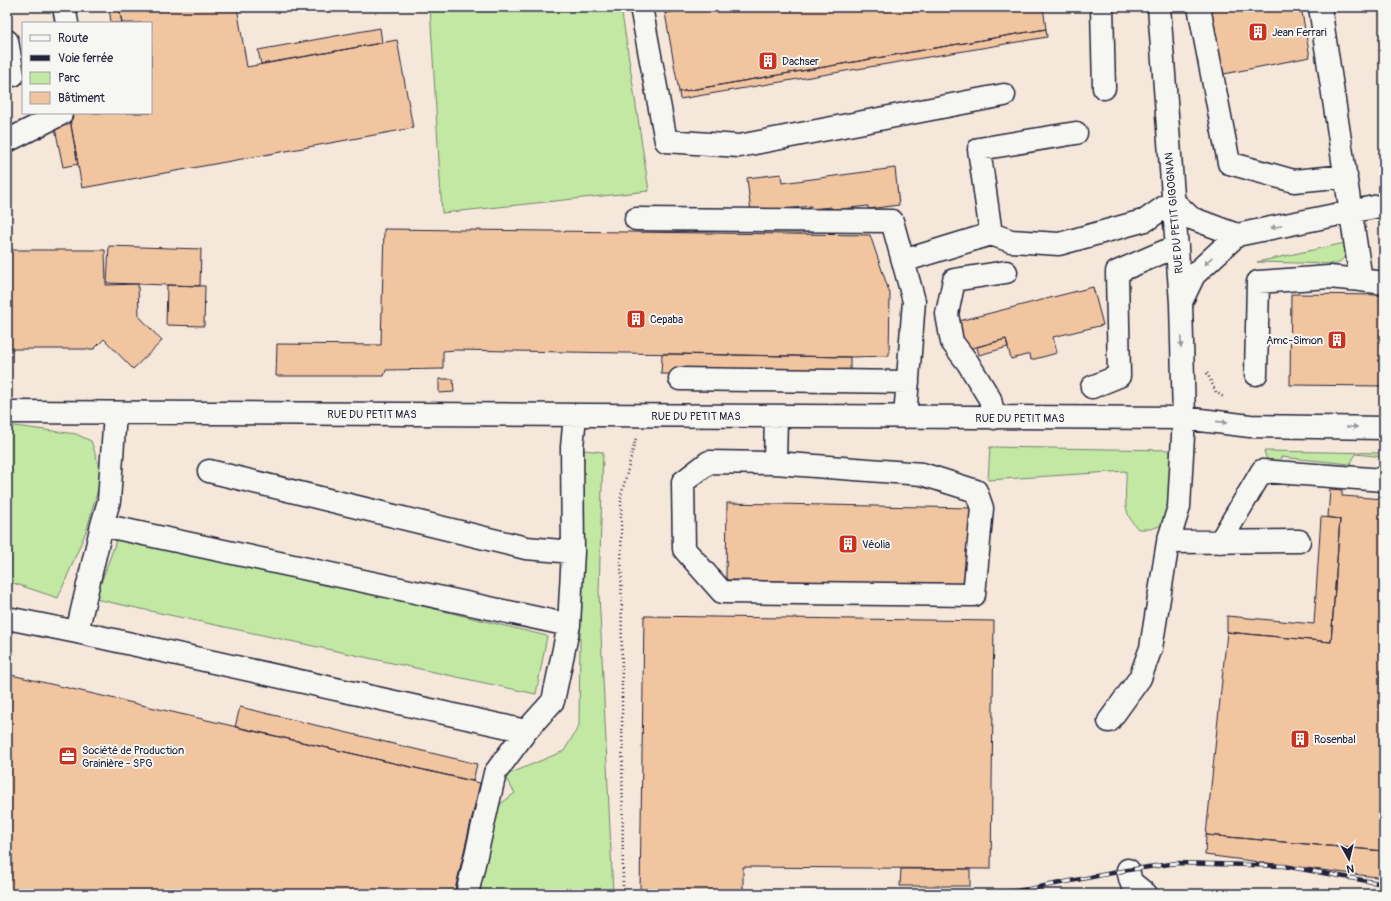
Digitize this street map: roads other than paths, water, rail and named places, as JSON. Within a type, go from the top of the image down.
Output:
[{"type":"street","points":[[64,7],[67,22]]},
{"type":"street","points":[[641,7],[666,141],[739,146],[1004,95]]},
{"type":"street","points":[[1102,7],[1104,88]]},
{"type":"street","name":"RUE DU PETIT GIGOGNAN","points":[[1109,721],[1140,678],[1151,648],[1168,542],[1179,507],[1184,418],[1181,303],[1159,7]]},
{"type":"street","points":[[1200,7],[1229,163],[1294,182],[1346,176]]},
{"type":"street","points":[[1320,7],[1361,280]]},
{"type":"street","points":[[7,42],[12,75],[7,75]]},
{"type":"street","points":[[7,141],[59,114]]},
{"type":"street","points":[[991,234],[979,150],[1076,133]]},
{"type":"street","points":[[903,261],[991,234],[1011,241],[1059,244],[1146,220],[1173,201],[1191,218],[1237,235]]},
{"type":"street","points":[[1181,303],[1194,275],[1237,235],[1384,205]]},
{"type":"street","points":[[636,219],[892,221],[914,301],[905,417]]},
{"type":"street","points":[[1092,387],[1119,376],[1117,272],[1177,246]]},
{"type":"street","points":[[994,418],[990,399],[968,363],[952,342],[947,314],[954,280],[1006,272]]},
{"type":"street","points":[[1256,374],[1258,282],[1329,277],[1384,283]]},
{"type":"street","points":[[680,379],[908,382]]},
{"type":"street","name":"RUE DU PETIT MAS","points":[[7,412],[1184,418],[1250,426],[1384,428]]},
{"type":"street","points":[[77,632],[109,501],[115,413]]},
{"type":"street","points":[[467,894],[495,773],[526,731],[553,701],[569,625],[573,552],[572,447],[575,416]]},
{"type":"street","points":[[775,463],[776,416]]},
{"type":"street","points":[[709,462],[775,463],[922,474],[976,491],[982,508],[974,595],[722,592],[684,549],[683,482],[709,462]]},
{"type":"street","points":[[209,470],[526,548],[573,552]]},
{"type":"street","points":[[1220,542],[1262,471],[1384,480]]},
{"type":"street","points":[[102,525],[569,625]]},
{"type":"street","points":[[1168,542],[1299,541]]},
{"type":"street","points":[[7,618],[77,632],[526,731]]},
{"type":"street","points":[[1128,870],[1131,882],[1146,894]]},
{"type":"railway","points":[[992,894],[1177,863],[1284,866],[1384,884]]},
{"type":"railway","points":[[1072,894],[1153,894]]},
{"type":"place","name":"Jean Ferrari","points":[[1258,32]]},
{"type":"place","name":"Dachser","points":[[768,61]]},
{"type":"place","name":"Cepaba","points":[[636,319]]},
{"type":"place","name":"Amc-Simon","points":[[1337,340]]},
{"type":"place","name":"Véolia","points":[[848,544]]},
{"type":"place","name":"Rosenbal","points":[[1300,739]]},
{"type":"place","name":"Société de Production Grainière - SPG","points":[[68,756]]}]
